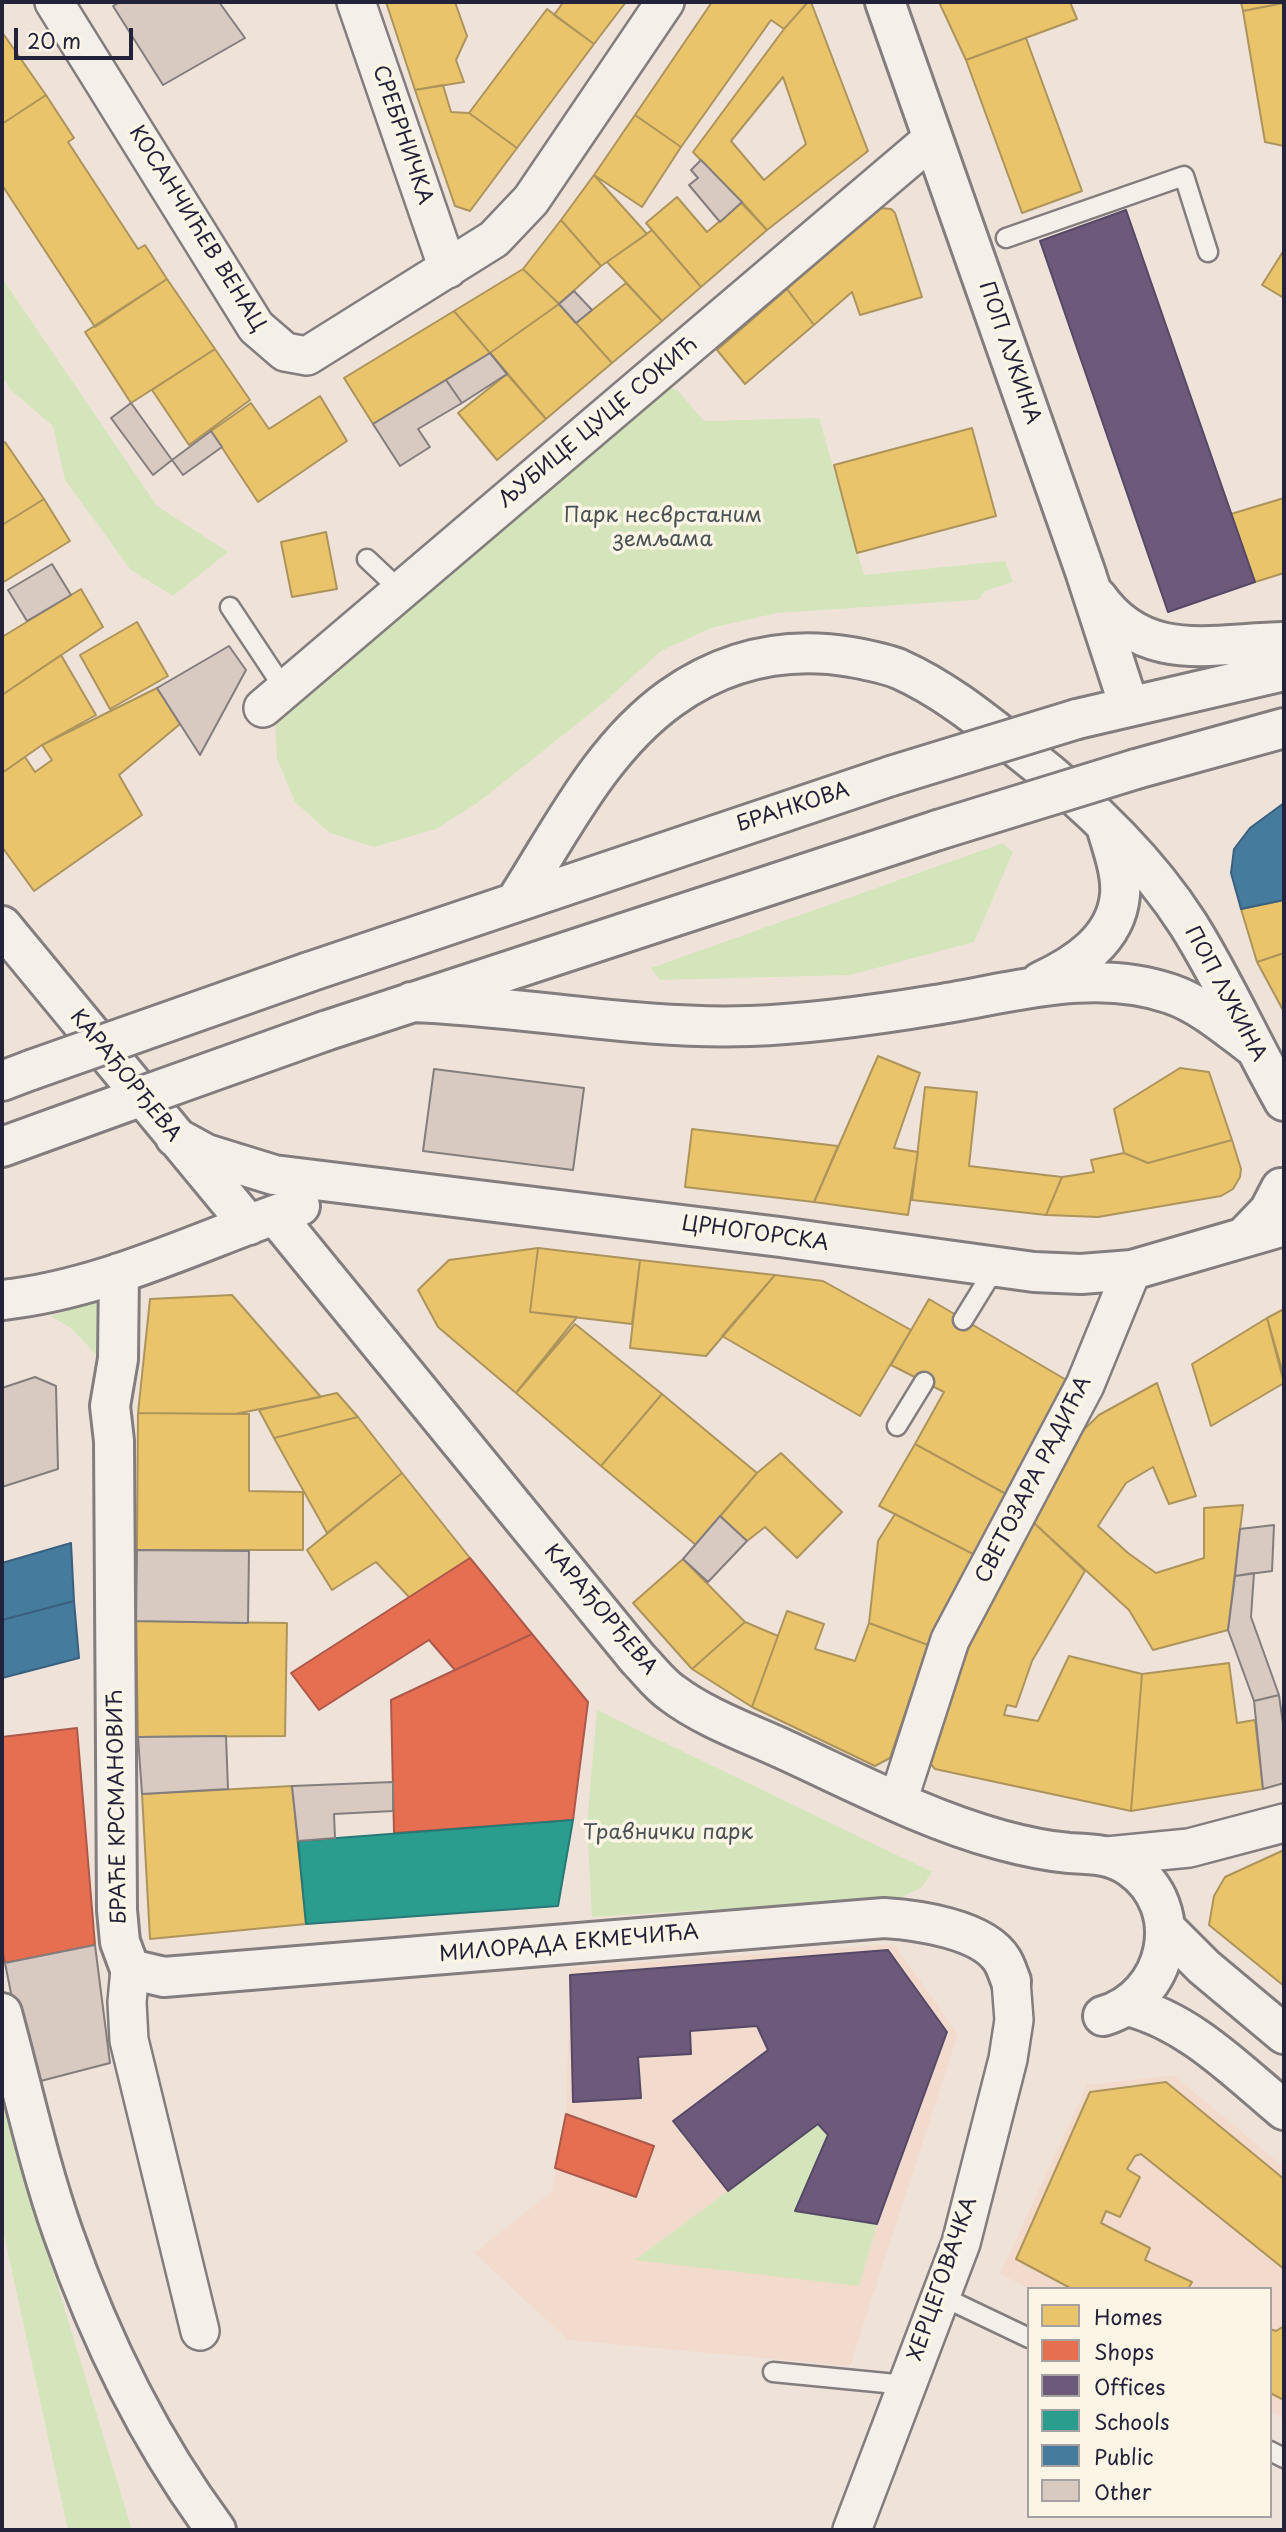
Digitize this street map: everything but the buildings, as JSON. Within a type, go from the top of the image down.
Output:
[{"type":"main road","name":"ПОП ЛУКИНА","points":[[885,2],[1092,589],[1129,706]]},
{"type":"main road","points":[[1092,589],[1111,618],[1133,633],[1158,643],[1209,648],[1284,642]]},
{"type":"main road","name":"ПОП ЛУКИНА","points":[[516,901],[604,763],[645,719],[699,680],[735,663],[766,655],[796,652],[832,654],[898,668],[957,702],[1055,777],[1145,866],[1187,922],[1229,994],[1253,1046],[1284,1101]]},
{"type":"main road","name":"БРАНКОВА","points":[[2,1081],[309,972],[891,776],[1077,719],[1284,671]]},
{"type":"main road","points":[[2,1147],[411,1002],[938,830],[1136,769],[1284,728]]},
{"type":"main road","points":[[1028,988],[1067,969],[1084,957],[1102,940],[1113,919],[1120,894],[1115,859],[1105,826]]},
{"type":"main road","name":"КАРАЂОРЂЕВА","points":[[2,926],[174,1137],[262,1220],[638,1659],[671,1693],[717,1719],[898,1801],[998,1839],[1069,1853],[1107,1856]]},
{"type":"main road","points":[[411,1002],[468,1004],[603,1021],[750,1026],[869,1015],[1028,988],[1100,982],[1170,993],[1191,1002],[1253,1046]]},
{"type":"main road","name":"ЦРНОГОРСКА","points":[[174,1137],[206,1154],[274,1175],[780,1237],[995,1268],[1081,1274],[1132,1270]]},
{"type":"main road","points":[[1245,1236],[1269,1211],[1283,1184]]},
{"type":"main road","name":"ЦРНОГОРСКА","points":[[262,1220],[338,1195],[377,1189]]},
{"type":"main road","points":[[2,1300],[54,1293],[119,1273],[262,1220]]},
{"type":"main road","points":[[1132,1270],[1284,1226]]},
{"type":"main road","name":"БРАЋЕ КРСМАНОВИЋ","points":[[119,1273],[118,1359],[110,1405],[114,1441],[117,1910],[120,1942],[130,1969]]},
{"type":"main road","points":[[1107,1856],[1130,1867],[1148,1884],[1160,1905],[1166,1929],[1165,1951],[1154,1980],[1115,2011],[1147,2011],[1192,2034],[1284,2110]]},
{"type":"main road","name":"МИЛОРАДА ЕКМЕЧИЋА","points":[[130,1969],[164,1977],[884,1918],[940,1924],[970,1935],[1006,1969]]},
{"type":"main road","points":[[1166,1929],[1204,1967],[1284,2034]]},
{"type":"main road","points":[[2,2013],[63,2232],[108,2348],[160,2447],[216,2530]]},
{"type":"street","name":"КОСАНЧИЋЕВ ВЕНАЦ","points":[[54,2],[256,327],[285,352],[307,356],[494,239],[531,200],[666,2]]},
{"type":"street","name":"СРЕБРНИЧКА","points":[[356,2],[448,269]]},
{"type":"street","name":"ЉУБИЦЕ ЦУЦЕ СОКИЋ","points":[[274,699],[933,138]]},
{"type":"street","name":"СВЕТОЗАРА РАДИЋА","points":[[898,1801],[942,1638],[1085,1385],[1132,1270]]},
{"type":"street","points":[[1107,1856],[1189,1848],[1284,1823]]},
{"type":"street","name":"БРАЋЕ КРСМАНОВИЋ","points":[[130,1969],[127,2002],[130,2040],[200,2331]]},
{"type":"street","name":"ХЕРЦЕГОВАЧКА","points":[[852,2530],[961,2243],[1008,2059],[1014,2020],[1006,1969]]},
{"type":"lane","points":[[1006,238],[1184,176],[1208,252]]},
{"type":"lane","points":[[367,559],[401,591]]},
{"type":"lane","points":[[230,607],[274,699]]},
{"type":"lane","points":[[963,1320],[995,1268]]},
{"type":"lane","points":[[897,1426],[925,1382]]},
{"type":"lane","points":[[941,2296],[1027,2336]]},
{"type":"lane","points":[[773,2372],[906,2385]]},
{"type":"shaded area","points":[[894,1944],[958,2034],[850,2366],[568,2340],[474,2253],[552,2191],[566,2114],[570,1968]]},
{"type":"shaded area","points":[[1174,2075],[1284,2167],[1284,2419],[1272,2413],[1272,2287],[1027,2288],[1000,2274],[1087,2085]]},
{"type":"green space","points":[[2,278],[157,506],[228,552],[173,596],[131,570],[65,480],[53,426],[12,391],[2,377]]},
{"type":"green space","name":"Парк несврстаним земљама","points":[[659,385],[677,390],[704,421],[819,418],[864,575],[1005,561],[1013,582],[985,591],[979,599],[973,600],[777,613],[711,628],[661,651],[602,704],[480,801],[436,829],[374,847],[330,833],[295,802],[277,759],[275,715]]},
{"type":"green space","points":[[1003,843],[1013,852],[974,942],[850,975],[660,980],[651,968]]},
{"type":"green space","points":[[105,1298],[105,1364],[72,1329],[51,1316]]},
{"type":"green space","name":"Травнички парк","points":[[597,1710],[932,1872],[921,1888],[899,1898],[592,1917],[587,1823]]},
{"type":"green space","points":[[2,2103],[132,2530],[68,2530],[2,2225]]},
{"type":"green space","points":[[818,2124],[828,2135],[796,2211],[877,2224],[859,2286],[635,2260]]}]
